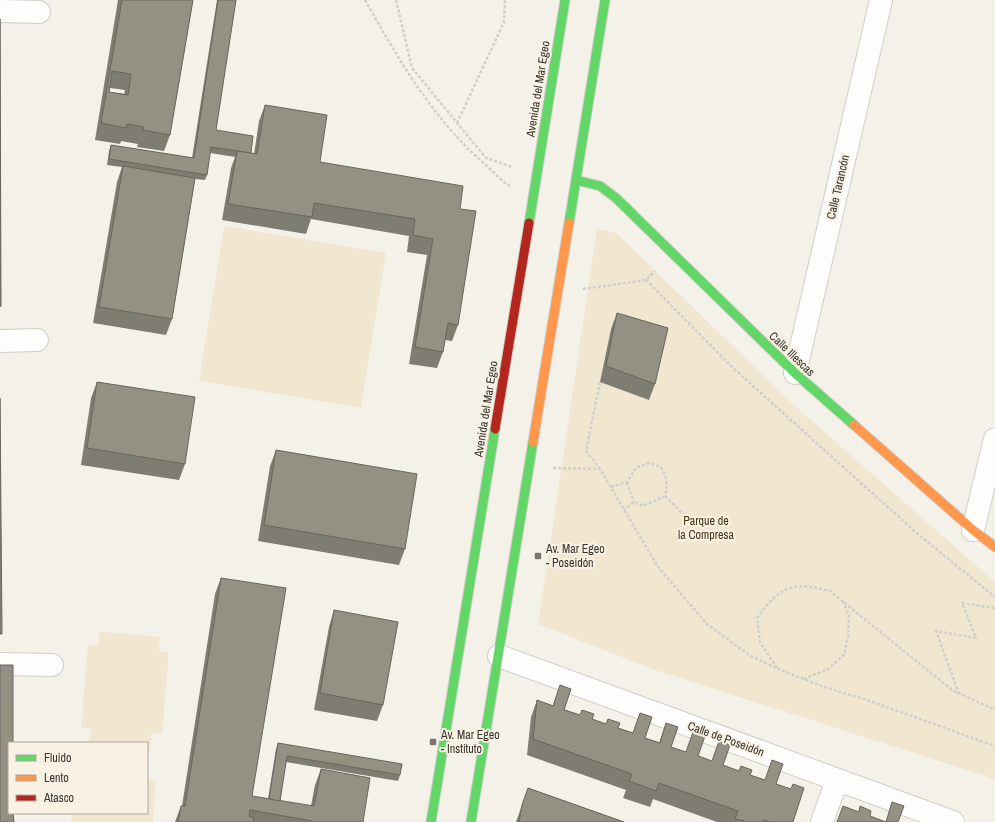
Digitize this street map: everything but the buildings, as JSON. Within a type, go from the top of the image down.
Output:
[{"type":"street","name":"Avenida del Mar Egeo","points":[[431,822],[565,0]]},
{"type":"street","points":[[471,822],[605,0]]},
{"type":"street","name":"Calle Tarancón","points":[[795,374],[881,0]]},
{"type":"street","points":[[0,11],[39,12]]},
{"type":"street","name":"Calle Illescas","points":[[576,180],[600,186],[616,198],[795,374],[973,530],[995,547]]},
{"type":"street","points":[[0,341],[37,340]]},
{"type":"street","points":[[973,530],[995,439]]},
{"type":"street","name":"Calle de Poseidón","points":[[499,656],[953,822]]},
{"type":"street","points":[[0,664],[52,665]]},
{"type":"street","points":[[822,822],[837,780]]},
{"type":"path","points":[[365,0],[401,64],[436,114],[470,152],[508,185],[534,193]]},
{"type":"path","points":[[396,0],[412,68],[486,158],[537,175]]},
{"type":"path","points":[[457,122],[504,22],[505,0]]},
{"type":"path","points":[[558,293],[646,280],[672,253]]},
{"type":"path","points":[[646,280],[733,368],[920,536],[995,597]]},
{"type":"path","points":[[600,382],[586,451],[600,469],[658,567],[707,624],[749,655],[778,669],[995,746]]},
{"type":"path","points":[[611,487],[627,482],[636,468],[649,463],[662,467],[667,478],[668,487],[665,496],[643,506],[634,502],[627,482]]},
{"type":"path","points":[[529,468],[600,469]]},
{"type":"path","points":[[665,496],[684,515]]},
{"type":"path","points":[[624,510],[634,502]]},
{"type":"path","points":[[778,669],[760,642],[757,618],[769,601],[787,588],[807,585],[830,591],[909,657],[952,690],[995,710]]},
{"type":"path","points":[[804,679],[828,669],[844,655],[848,637],[849,616],[843,601]]},
{"type":"path","points":[[959,694],[936,631],[976,638],[962,603],[994,608],[995,606]]},
{"type":"green space","points":[[224,226],[386,253],[361,408],[199,381]]},
{"type":"green space","name":"Parque de la Compresa","points":[[597,229],[615,232],[795,406],[995,582],[995,779],[652,669],[538,624]]},
{"type":"green space","points":[[99,631],[160,637],[159,651],[169,652],[162,734],[152,733],[150,750],[148,750],[148,742],[89,742],[91,729],[81,728],[88,645],[98,646]]},
{"type":"green space","points":[[148,780],[156,781],[153,822],[71,822],[72,814],[148,814]]},
{"type":"traffic: fast","points":[[529,223],[565,0]]},
{"type":"traffic: fast","points":[[569,223],[605,0]]},
{"type":"traffic: fast","points":[[576,180],[600,186],[616,198],[795,373],[854,425]]},
{"type":"traffic: fast","points":[[431,822],[495,429]]},
{"type":"traffic: fast","points":[[471,822],[533,442]]},
{"type":"traffic: slow","points":[[533,442],[569,223]]},
{"type":"traffic: slow","points":[[854,425],[973,530],[995,547]]},
{"type":"traffic: jam","points":[[495,429],[529,223]]},
{"type":"place","name":"Av. Mar Egeo - Poseidón","points":[[538,556]]},
{"type":"place","name":"Av. Mar Egeo - Instituto","points":[[433,742]]}]
